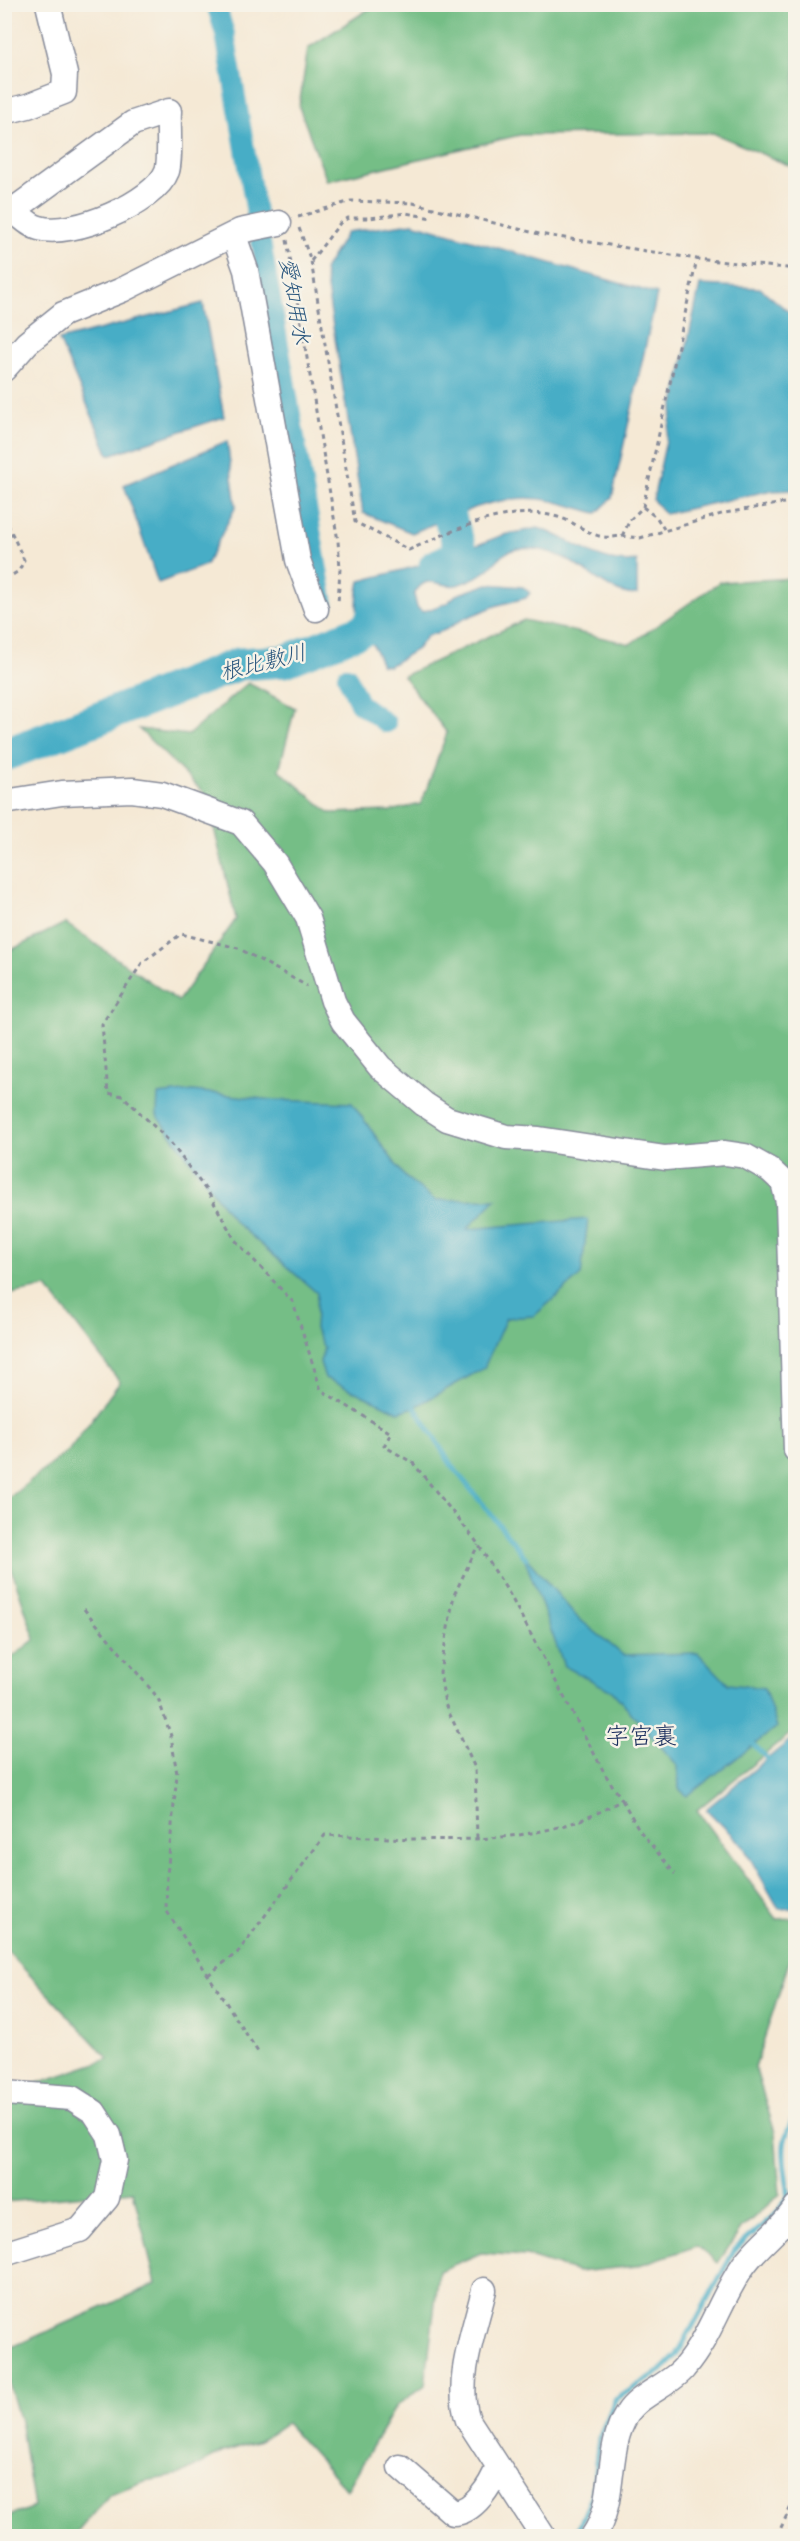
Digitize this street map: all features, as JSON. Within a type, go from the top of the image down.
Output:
[{"type":"street","points":[[4,112],[28,106],[64,92],[65,74],[48,4]]},
{"type":"street","points":[[168,111],[167,170],[156,185],[119,213],[68,230],[38,228],[8,208],[133,123],[168,111]]},
{"type":"street","points":[[4,369],[27,343],[63,314],[122,290],[237,233],[288,220]]},
{"type":"street","points":[[237,233],[246,270],[298,560],[327,606]]},
{"type":"street","points":[[4,802],[62,794],[132,790],[162,794],[241,823],[275,863],[308,918],[333,1001],[344,1021],[380,1067],[424,1104],[447,1119],[506,1137],[539,1139],[665,1158],[725,1153],[745,1156],[770,1170],[783,1182],[788,1202],[795,1450]]},
{"type":"street","points":[[4,2093],[72,2098],[94,2112],[109,2135],[115,2160],[106,2198],[80,2230],[4,2254]]},
{"type":"street","points":[[593,2536],[608,2494],[617,2432],[628,2411],[683,2369],[713,2323],[742,2267],[787,2221],[795,2206]]},
{"type":"street","points":[[484,2290],[470,2348],[462,2391],[462,2405],[468,2420],[543,2536]]},
{"type":"street","points":[[400,2468],[453,2513],[460,2513],[481,2496],[498,2467]]},
{"type":"path","points":[[288,220],[351,201],[413,203],[539,234],[697,258],[795,269]]},
{"type":"path","points":[[311,261],[340,223],[348,218],[370,218],[406,213],[432,218]]},
{"type":"path","points":[[288,220],[311,261],[355,522],[410,550],[445,534],[491,519],[534,515],[561,518],[603,537],[640,538],[725,513],[795,501]]},
{"type":"path","points":[[288,220],[287,239],[338,541],[340,568],[327,606]]},
{"type":"path","points":[[622,536],[630,520],[643,507],[697,258]]},
{"type":"path","points":[[643,507],[657,518],[664,530]]},
{"type":"path","points":[[4,516],[24,560],[20,571],[4,580]]},
{"type":"path","points":[[333,1001],[238,948],[180,934],[142,963],[102,1024],[108,1093],[123,1096],[170,1142],[208,1194],[235,1240],[293,1302],[321,1390],[391,1433],[384,1446],[413,1463],[478,1545],[510,1595],[605,1774],[640,1831],[675,1874]]},
{"type":"path","points":[[477,1838],[475,1768],[445,1704],[440,1672],[454,1595],[478,1545]]},
{"type":"path","points":[[84,1609],[158,1698],[171,1736],[177,1774],[166,1910],[258,2052]]},
{"type":"path","points":[[208,1975],[238,1952],[325,1835],[477,1838],[522,1834],[581,1820],[622,1800]]},
{"type":"path","points":[[777,2536],[795,2496]]},
{"type":"green space","points":[[388,4],[795,5],[795,168],[713,133],[520,135],[327,181],[299,107],[308,48],[372,7]]},
{"type":"green space","points":[[795,578],[795,1730],[697,1810],[777,1919],[795,1918],[795,1958],[790,1959],[755,2067],[775,2133],[780,2194],[741,2229],[718,2263],[697,2246],[636,2266],[578,2272],[526,2256],[481,2253],[439,2271],[425,2385],[396,2406],[347,2490],[286,2423],[259,2441],[223,2452],[180,2475],[145,2481],[110,2494],[74,2536],[5,2536],[4,2518],[34,2507],[21,2426],[5,2369],[5,2350],[156,2284],[133,2191],[5,2202],[5,2094],[109,2059],[7,1951],[5,1952],[5,1663],[35,1639],[5,1550],[5,1501],[69,1450],[120,1382],[47,1287],[5,1295],[5,953],[65,923],[178,1001],[236,919],[206,795],[139,729],[188,735],[248,683],[295,708],[279,770],[330,813],[390,811],[421,804],[447,733],[403,676],[524,620],[630,644],[720,582]]},
{"type":"water","points":[[413,223],[657,294],[612,498],[597,513],[547,500],[512,499],[478,507],[412,533],[363,513],[324,270],[347,232]]},
{"type":"water","points":[[700,285],[760,288],[795,317],[795,490],[768,491],[665,514],[653,500]]},
{"type":"water","points":[[203,303],[224,417],[109,455],[59,340]]},
{"type":"water","points":[[227,441],[236,506],[206,565],[158,583],[124,485]]},
{"type":"water","points":[[538,528],[610,560],[637,561],[637,594],[619,591],[554,554],[529,549],[510,551],[501,556],[483,573],[457,585],[424,583],[414,595],[417,607],[422,612],[447,603],[456,595],[488,584],[523,587],[530,593],[526,598],[498,605],[463,619],[445,630],[427,636],[417,649],[389,666],[382,665],[369,636],[363,636],[361,629],[357,602],[360,581],[433,562],[452,552],[449,540],[462,537],[467,549],[503,535]]},
{"type":"water","points":[[193,1091],[273,1100],[352,1103],[404,1176],[435,1200],[496,1199],[467,1229],[588,1219],[581,1275],[534,1316],[506,1318],[484,1368],[415,1407],[399,1412],[325,1378],[320,1362],[324,1348],[315,1329],[317,1293],[234,1221],[157,1115],[158,1095]]},
{"type":"water","points":[[523,1554],[577,1617],[623,1655],[698,1653],[728,1684],[764,1688],[777,1727],[687,1796],[679,1789],[678,1766],[612,1691],[564,1666]]},
{"type":"water","points":[[795,1736],[795,1908],[779,1909],[743,1846],[706,1809]]},
{"type":"waterway","name":"愛知用水","points":[[216,4],[225,34],[324,605]]},
{"type":"waterway","name":"根比敷川","points":[[435,566],[462,554],[450,518]]},
{"type":"waterway","name":"根比敷川","points":[[4,755],[239,664],[285,661],[368,628],[382,593]]},
{"type":"waterway","name":"愛知用水","points":[[347,676],[359,703],[386,723]]},
{"type":"waterway","points":[[415,1407],[452,1466],[526,1558]]},
{"type":"waterway","points":[[749,1740],[772,1763]]},
{"type":"waterway","points":[[571,2536],[580,2525],[592,2496],[599,2438],[615,2400],[663,2369],[677,2355],[734,2251],[785,2202],[788,2193],[784,2144],[796,2114]]},
{"type":"district","name":"字宮裏","points":[[641,1735]]}]
